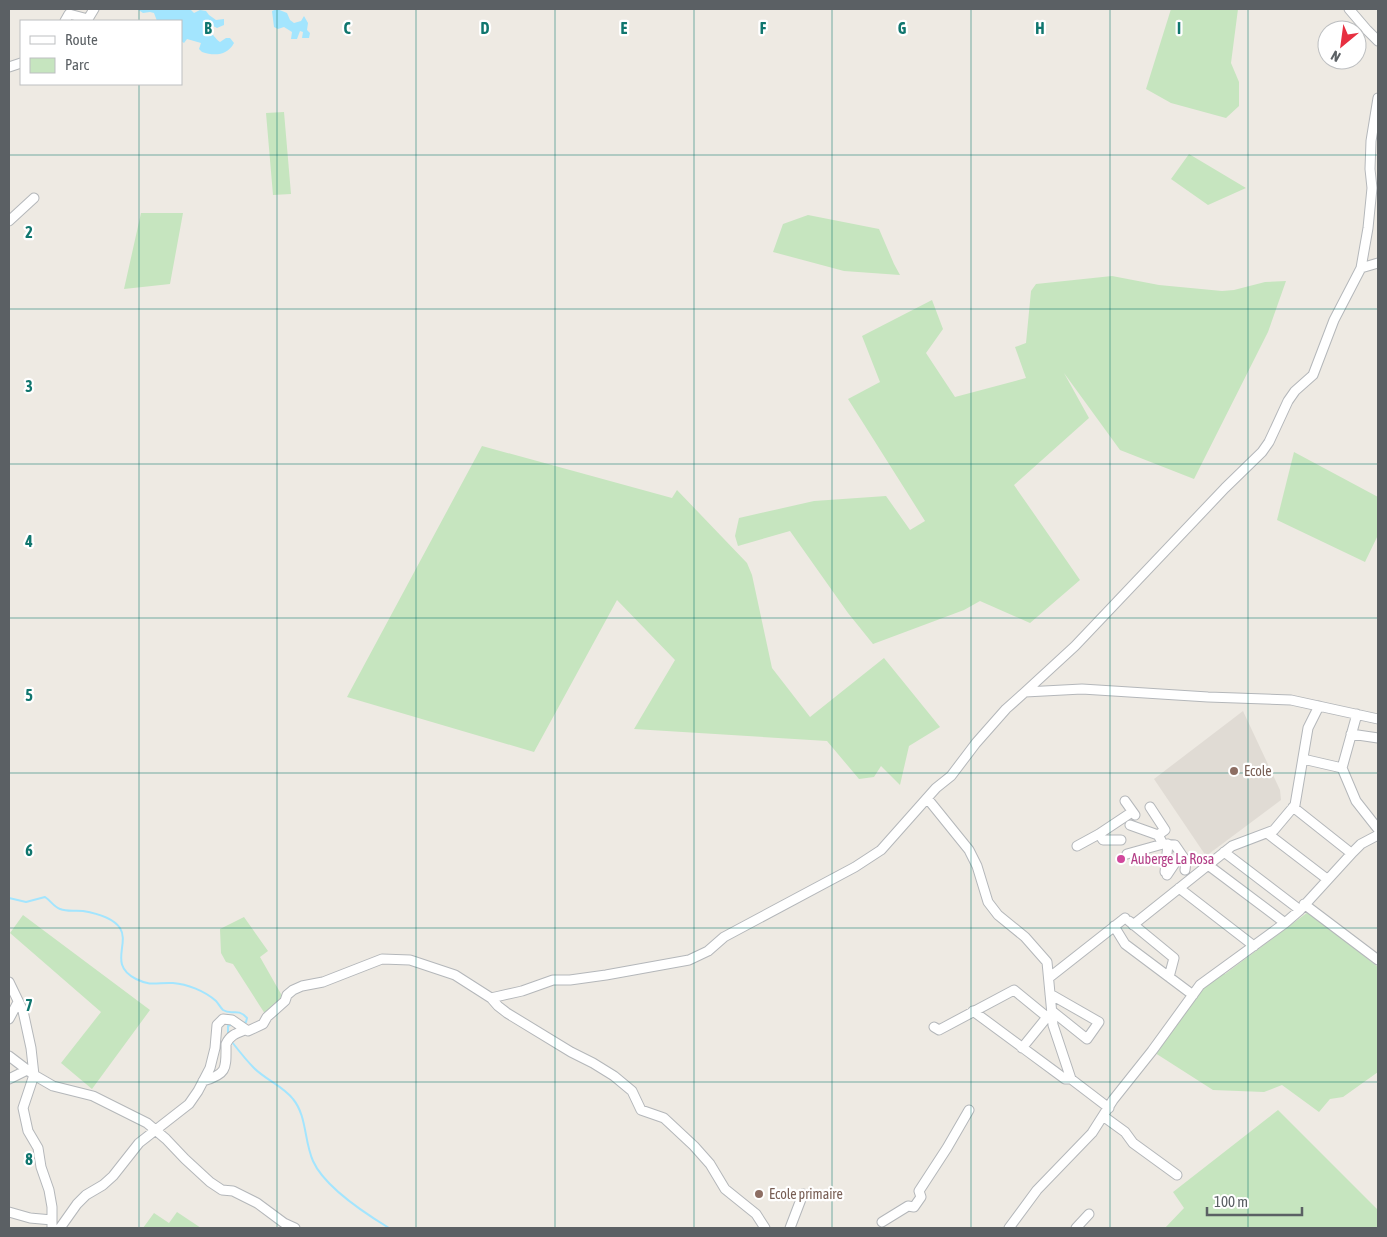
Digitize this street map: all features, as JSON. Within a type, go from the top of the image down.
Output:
[{"type":"street","points":[[66,20],[69,14],[88,19],[94,9]]},
{"type":"street","points":[[1349,9],[1378,41]]},
{"type":"street","points":[[491,998],[553,980],[570,980],[606,975],[689,960],[702,955],[724,938],[871,858],[889,841],[939,784],[951,776],[976,742],[1006,709],[1075,646],[1262,452],[1269,442],[1294,391],[1313,374],[1334,320],[1361,268],[1372,188],[1370,169],[1371,141],[1378,98]]},
{"type":"street","points":[[9,221],[34,198]]},
{"type":"street","points":[[1361,268],[1378,263]]},
{"type":"street","points":[[1025,692],[1082,689],[1291,700],[1378,718]]},
{"type":"street","points":[[1133,925],[1232,846],[1274,830],[1295,805],[1308,728],[1319,706]]},
{"type":"street","points":[[1357,714],[1342,768],[1356,801],[1378,828]]},
{"type":"street","points":[[1351,734],[1378,738]]},
{"type":"street","points":[[1303,759],[1342,768]]},
{"type":"street","points":[[926,798],[969,850],[977,866],[988,902],[998,915],[1024,937],[1047,962],[1050,977],[1049,1014],[1071,1079],[1106,1112],[1133,1143],[1177,1174]]},
{"type":"street","points":[[1150,807],[1165,830],[1158,835]]},
{"type":"street","points":[[1293,807],[1351,853]]},
{"type":"street","points":[[1077,846],[1099,834],[1129,808]]},
{"type":"street","points":[[1130,825],[1158,835],[1166,844],[1169,873],[1181,854]]},
{"type":"street","points":[[1267,833],[1327,879]]},
{"type":"street","points":[[1099,834],[1103,840],[1122,840]]},
{"type":"street","points":[[1009,1228],[1037,1190],[1092,1133],[1200,984],[1285,923],[1351,853],[1361,844],[1378,834]]},
{"type":"street","points":[[1127,854],[1166,844],[1175,845],[1186,860],[1185,870]]},
{"type":"street","points":[[1224,852],[1378,960]]},
{"type":"street","points":[[1208,865],[1285,923]]},
{"type":"street","points":[[1179,888],[1254,946]]},
{"type":"street","points":[[1050,977],[1124,918],[1174,958],[1169,977]]},
{"type":"street","points":[[1114,926],[1125,944],[1193,994]]},
{"type":"street","points":[[203,1081],[218,1076],[224,1070],[228,1040],[234,1034],[245,1030],[248,1031],[263,1024],[267,1017],[285,1001],[287,995],[293,990],[302,986],[323,982],[382,959],[410,960],[455,975],[491,998],[508,1013],[570,1052],[603,1069],[628,1087],[632,1091],[641,1110],[664,1118],[694,1146],[710,1164],[725,1189],[756,1214],[765,1228]]},
{"type":"street","points":[[9,982],[23,1011],[31,1048],[30,1073],[23,1108],[28,1130],[38,1148],[48,1190],[52,1224],[9,1212]]},
{"type":"street","points":[[934,1027],[939,1030],[1014,990],[1087,1039],[1099,1022],[1050,994]]},
{"type":"street","points":[[9,1019],[18,1002]]},
{"type":"street","points":[[973,1011],[1065,1079],[1071,1079]]},
{"type":"street","points":[[1022,1048],[1049,1014]]},
{"type":"street","points":[[60,1228],[77,1204],[86,1195],[103,1185],[113,1176],[139,1143],[188,1104],[203,1081],[214,1056],[218,1026],[224,1019],[239,1024],[245,1030]]},
{"type":"street","points":[[9,1056],[30,1073],[53,1086],[93,1096],[147,1124],[166,1139],[185,1159],[216,1186],[222,1190],[233,1191],[257,1203],[284,1223],[295,1228]]},
{"type":"street","points":[[9,1079],[30,1073]]},
{"type":"street","points":[[882,1222],[908,1206],[914,1207],[921,1197],[919,1191],[969,1110]]},
{"type":"street","points":[[790,1228],[802,1194]]},
{"type":"street","points":[[1076,1228],[1089,1214]]},
{"type":"shaded area","points":[[1243,711],[1280,790],[1281,800],[1206,856],[1154,779]]},
{"type":"green space","points":[[1171,9],[1238,9],[1231,63],[1239,82],[1239,106],[1226,118],[1171,103],[1146,89]]},
{"type":"green space","points":[[284,112],[291,194],[273,195],[266,113]]},
{"type":"green space","points":[[1189,154],[1246,188],[1208,205],[1171,179]]},
{"type":"green space","points":[[141,213],[183,213],[170,284],[124,289]]},
{"type":"green space","points":[[808,215],[879,229],[900,275],[844,271],[773,252],[783,224]]},
{"type":"green space","points":[[1112,276],[1159,285],[1222,291],[1265,282],[1286,281],[1268,332],[1194,479],[1120,450],[1064,373],[1089,418],[1014,485],[1080,580],[1030,623],[980,601],[964,610],[873,644],[848,613],[790,531],[738,546],[735,536],[739,518],[814,501],[886,496],[910,530],[925,521],[848,399],[880,382],[862,336],[932,300],[943,329],[926,353],[955,397],[1026,378],[1015,347],[1026,343],[1031,291],[1036,284]]},
{"type":"green space","points":[[482,446],[672,498],[677,490],[747,563],[752,575],[772,668],[810,717],[884,658],[940,727],[909,746],[900,785],[881,766],[874,777],[859,779],[827,741],[634,729],[675,660],[617,600],[534,752],[347,697]]},
{"type":"green space","points":[[1294,452],[1378,497],[1378,535],[1365,562],[1277,520]]},
{"type":"green space","points":[[1308,912],[1378,967],[1378,1072],[1343,1097],[1330,1099],[1319,1112],[1282,1085],[1264,1092],[1213,1090],[1152,1051],[1216,972],[1225,974]]},
{"type":"green space","points":[[23,915],[150,1010],[92,1089],[61,1063],[101,1012],[10,933]]},
{"type":"green space","points":[[244,917],[268,951],[260,957],[285,1001],[267,1017],[233,964],[226,962],[221,953],[220,929]]},
{"type":"green space","points":[[1278,1110],[1378,1210],[1378,1228],[1165,1228],[1184,1208],[1173,1192]]},
{"type":"green space","points":[[177,1212],[201,1228],[143,1228],[154,1213],[169,1223]]},
{"type":"water","points":[[137,9],[190,9],[194,13],[200,10],[206,11],[216,20],[224,19],[224,25],[217,28],[207,25],[207,29],[220,42],[230,38],[234,43],[224,53],[211,54],[202,52],[199,49],[201,43],[187,39],[184,43],[182,42],[182,20],[157,20],[154,13],[143,13]]},
{"type":"water","points":[[277,9],[287,13],[290,20],[294,23],[301,21],[304,16],[308,23],[309,38],[302,38],[303,32],[300,31],[297,39],[291,39],[292,32],[284,27],[278,29],[274,27],[272,11]]},
{"type":"waterway","points":[[9,898],[26,902],[45,897],[60,909],[88,912],[108,919],[120,928],[123,941],[121,961],[128,973],[146,983],[173,983],[196,989],[212,997],[226,1012],[237,1012],[247,1018],[246,1022],[242,1024]]},
{"type":"waterway","points":[[228,1036],[228,1026],[233,1024]]},
{"type":"waterway","points":[[232,1042],[254,1068],[284,1090],[298,1106],[313,1161],[326,1180],[346,1199],[389,1228]]},
{"type":"place","name":"Ecole","points":[[1234,771]]},
{"type":"place","name":"Auberge La Rosa","points":[[1121,859]]},
{"type":"place","name":"Ecole primaire","points":[[759,1194]]}]
